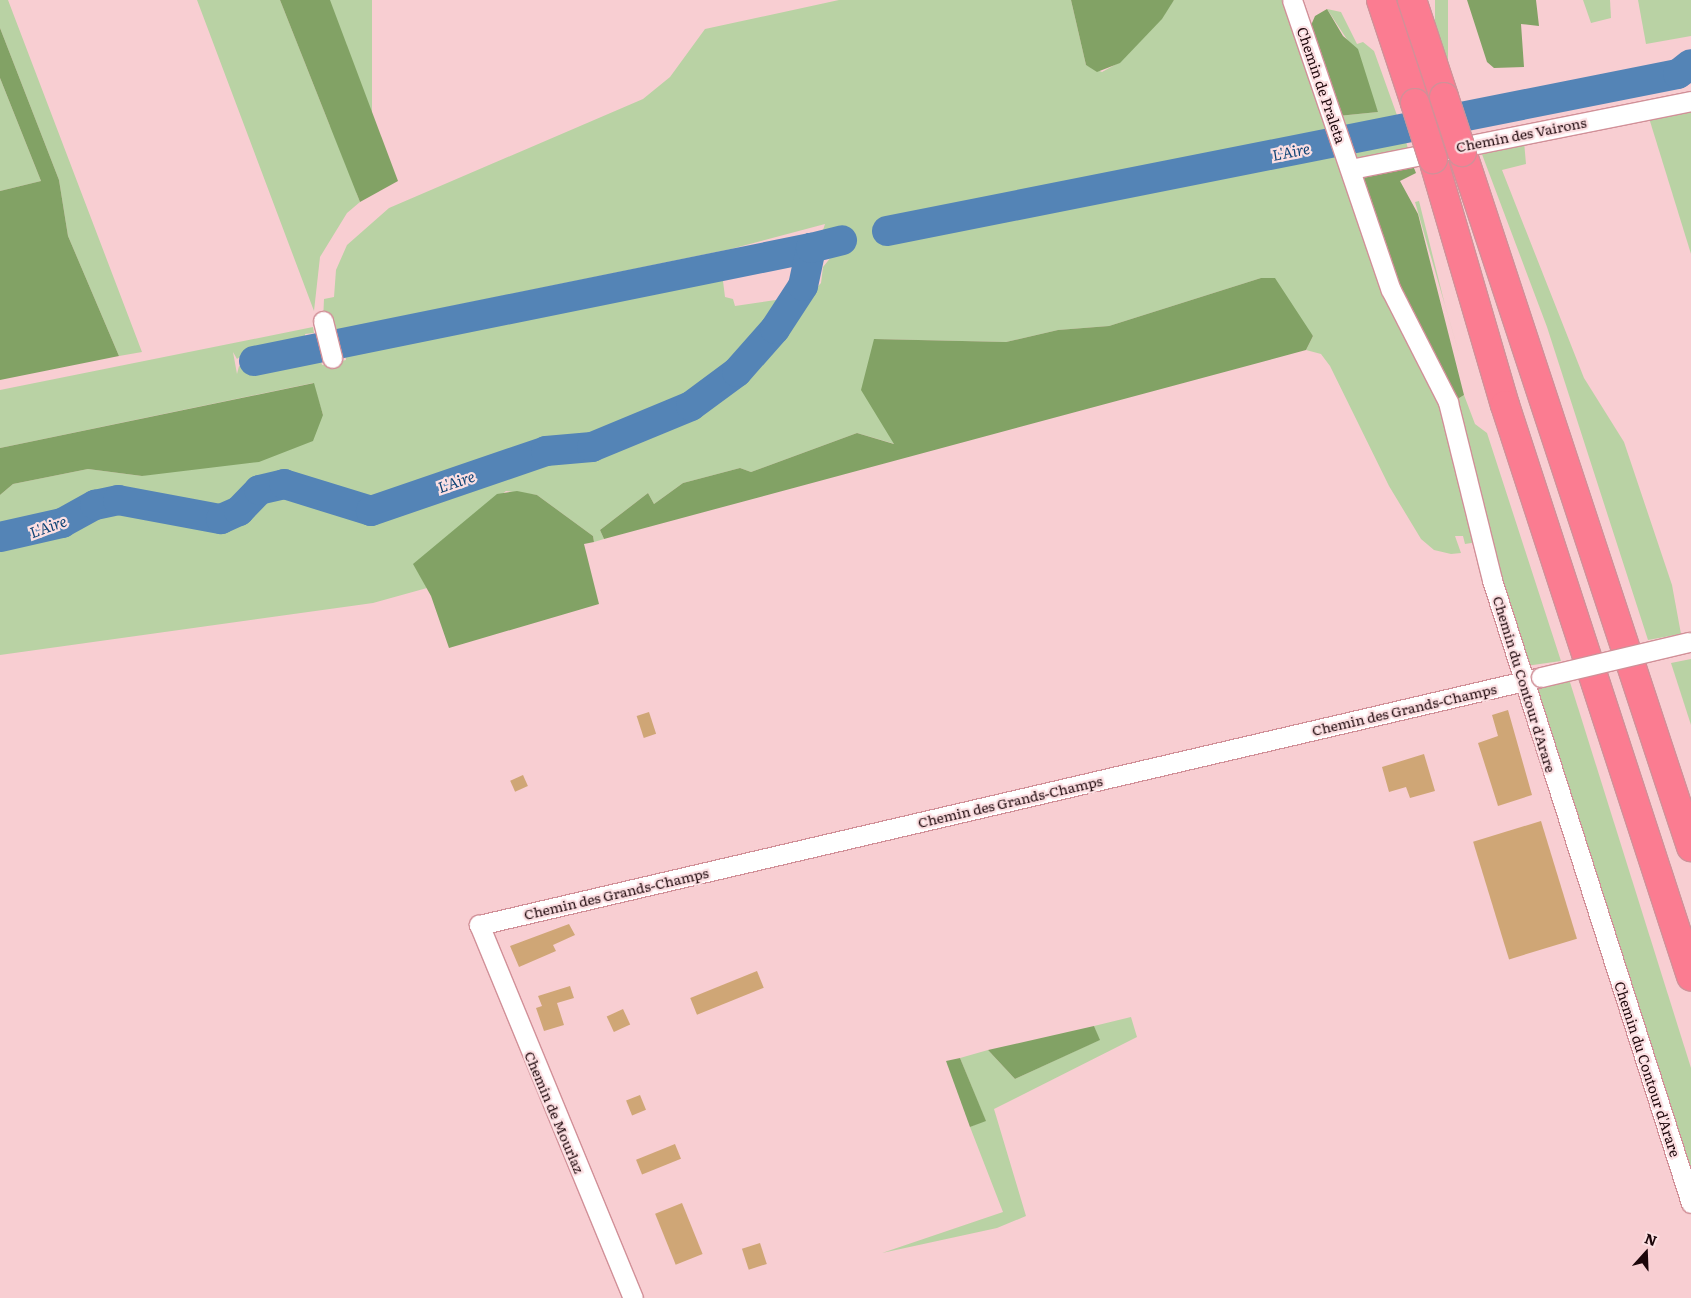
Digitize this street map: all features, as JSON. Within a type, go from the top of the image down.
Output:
[{"type":"highway","points":[[1381,0],[1433,159],[1506,404],[1691,976]]},
{"type":"highway","points":[[1412,0],[1691,847]]},
{"type":"street","name":"Chemin de Praleta","points":[[1292,0],[1350,166]]},
{"type":"street","name":"Chemin des Vairons","points":[[1350,166],[1691,101]]},
{"type":"street","name":"Chemin du Contour d'Arare","points":[[1350,166],[1391,290],[1448,402],[1492,580],[1532,679],[1691,1203]]},
{"type":"street","points":[[325,326],[332,358]]},
{"type":"street","name":"Chemin des Grands-Champs","points":[[479,925],[1690,642]]},
{"type":"street","name":"Chemin de Mourlaz","points":[[479,925],[633,1298]]},
{"type":"green space","points":[[0,0],[8,0],[142,352],[119,356],[68,236],[59,180],[0,28]]},
{"type":"green space","points":[[197,0],[280,0],[360,202],[347,213],[320,257],[314,311]]},
{"type":"green space","points":[[280,0],[330,0],[398,181],[360,202]]},
{"type":"green space","points":[[330,0],[372,0],[372,193],[330,193]]},
{"type":"green space","points":[[839,0],[1071,0],[1086,65],[1102,72],[1120,62],[1174,0],[1292,0],[1419,340],[1484,541],[1465,544],[1463,536],[1455,536],[1461,553],[1451,554],[1434,550],[1421,539],[1389,486],[1330,366],[1321,354],[1306,350],[1313,336],[1261,278],[1109,326],[1058,330],[1006,342],[874,339],[895,444],[857,433],[751,472],[740,468],[683,483],[654,504],[648,493],[600,530],[604,539],[594,542],[593,536],[537,495],[506,491],[414,564],[427,588],[373,603],[0,655],[0,495],[13,484],[88,469],[142,476],[323,415],[313,383],[0,448],[0,390],[313,327],[314,333],[305,334],[306,341],[248,351],[237,359],[233,352],[237,374],[239,366],[252,370],[310,357],[311,363],[321,361],[322,365],[346,360],[345,353],[624,300],[701,280],[723,281],[725,297],[733,299],[735,306],[810,295],[821,283],[823,267],[844,241],[823,230],[825,224],[731,249],[326,332],[323,321],[324,299],[334,297],[336,270],[347,245],[389,208],[643,99],[670,77],[705,29]]},
{"type":"green space","points":[[1071,0],[1174,0],[1162,19],[1120,63],[1097,72],[1086,65]]},
{"type":"green space","points":[[1435,0],[1448,0],[1448,101],[1435,101]]},
{"type":"green space","points":[[1467,0],[1536,0],[1539,26],[1521,24],[1524,67],[1494,68],[1487,62]]},
{"type":"green space","points":[[1583,0],[1610,0],[1611,18],[1591,23]]},
{"type":"green space","points":[[1638,0],[1691,0],[1691,36],[1646,44]]},
{"type":"green space","points":[[1327,9],[1341,12],[1357,44],[1363,42],[1374,51],[1398,118],[1343,129],[1338,116],[1378,112],[1352,47]]},
{"type":"green space","points":[[1327,9],[1343,36],[1358,49],[1378,112],[1338,116],[1309,30],[1315,16]]},
{"type":"green space","points":[[0,28],[59,180],[68,236],[119,356],[0,380],[0,191],[41,181],[0,78]]},
{"type":"green space","points":[[0,78],[41,181],[0,191]]},
{"type":"green space","points":[[1691,109],[1691,254],[1649,118]]},
{"type":"green space","points":[[1405,138],[1409,152],[1355,168],[1351,153]]},
{"type":"green space","points":[[1524,141],[1526,164],[1502,170],[1584,378],[1624,442],[1672,585],[1681,634],[1648,640],[1547,327],[1480,149]]},
{"type":"green space","points":[[1412,163],[1416,173],[1400,181],[1418,214],[1464,395],[1456,400],[1405,302],[1361,175]]},
{"type":"green space","points":[[1419,201],[1445,305],[1467,381],[1415,202]]},
{"type":"green space","points":[[1261,278],[1275,278],[1313,336],[1306,350],[604,539],[600,530],[648,493],[654,504],[683,483],[740,468],[751,472],[857,433],[894,444],[861,390],[874,339],[1006,342],[1058,330],[1109,326]]},
{"type":"green space","points":[[314,383],[323,415],[313,441],[259,462],[142,476],[88,469],[13,484],[0,495],[0,448]]},
{"type":"green space","points":[[1464,395],[1475,424],[1487,433],[1561,661],[1526,666],[1505,601],[1456,400]]},
{"type":"green space","points":[[517,491],[537,495],[593,536],[594,542],[584,544],[599,604],[449,648],[431,596],[413,564],[497,494]]},
{"type":"green space","points":[[1691,659],[1691,725],[1671,663]]},
{"type":"green space","points":[[1569,679],[1691,1068],[1691,1185],[1535,687]]},
{"type":"green space","points":[[1131,1017],[1137,1037],[994,1109],[1026,1216],[997,1228],[882,1253],[1003,1212],[970,1127],[985,1120],[960,1058],[988,1050],[1015,1079],[1099,1040],[1094,1026]]},
{"type":"green space","points":[[1094,1026],[1100,1040],[1015,1079],[988,1050]]},
{"type":"green space","points":[[960,1058],[986,1121],[970,1127],[946,1061]]},
{"type":"building","points":[[1508,710],[1532,795],[1498,806],[1478,743],[1498,736],[1492,715]]},
{"type":"building","points":[[649,712],[656,734],[644,738],[637,716]]},
{"type":"building","points":[[1424,754],[1435,791],[1410,798],[1406,787],[1389,792],[1382,767]]},
{"type":"building","points":[[523,775],[528,786],[515,792],[510,781]]},
{"type":"building","points":[[1541,821],[1577,939],[1509,959],[1473,842]]},
{"type":"building","points":[[569,924],[575,935],[553,945],[556,951],[519,967],[510,946]]},
{"type":"building","points":[[757,971],[764,988],[697,1015],[690,998]]},
{"type":"building","points":[[570,986],[574,998],[557,1003],[564,1025],[544,1031],[536,1008],[542,1006],[538,996]]},
{"type":"building","points":[[623,1009],[630,1024],[614,1032],[607,1017]]},
{"type":"building","points":[[640,1095],[646,1110],[632,1115],[626,1101]]},
{"type":"building","points":[[675,1144],[681,1159],[642,1175],[636,1160]]},
{"type":"building","points":[[682,1203],[703,1254],[676,1265],[655,1214]]},
{"type":"building","points":[[760,1243],[767,1264],[749,1270],[742,1249]]},
{"type":"waterway","name":"L'Aire","points":[[887,231],[1678,74],[1691,64]]},
{"type":"waterway","name":"L'Aire","points":[[0,537],[62,523],[95,505],[118,500],[221,519],[239,511],[259,490],[284,484],[371,511],[546,451],[592,447],[691,406],[737,372],[775,329],[803,286],[811,248],[842,240]]},
{"type":"waterway","points":[[254,361],[811,248]]}]
